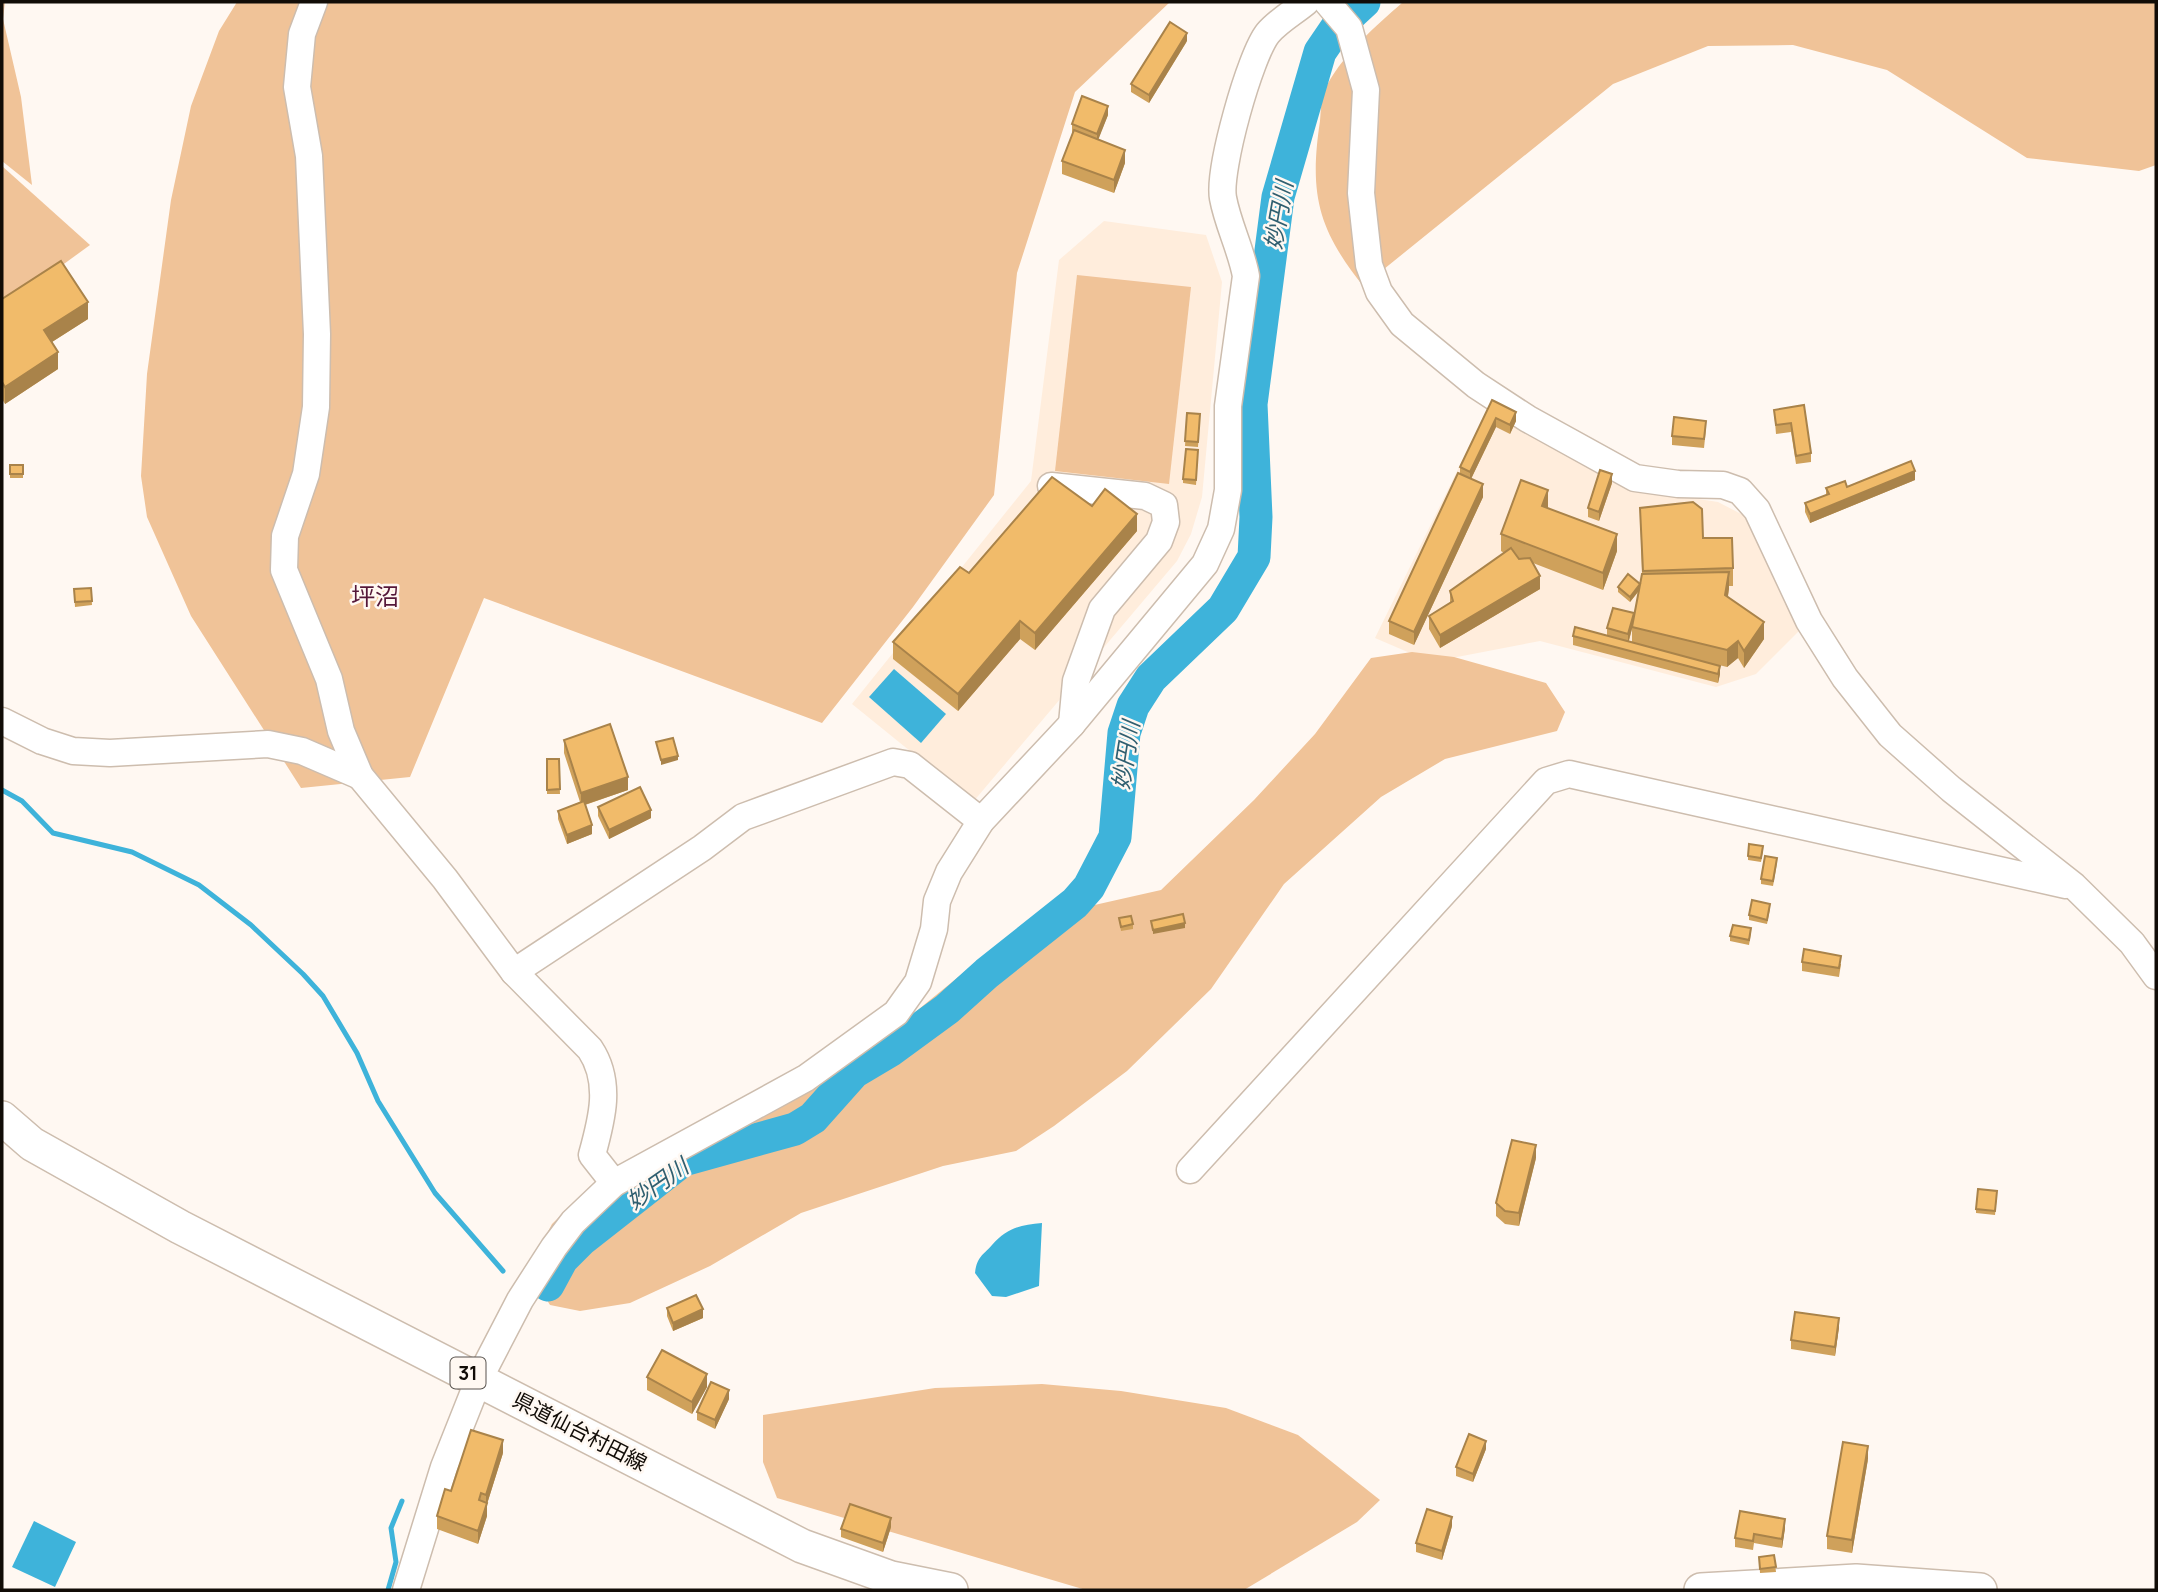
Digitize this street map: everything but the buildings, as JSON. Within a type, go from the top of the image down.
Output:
[{"type":"main road","name":"県道仙台村田線","points":[[2,1118],[33,1144],[83,1175],[180,1227],[814,1552],[891,1578],[951,1590]]},
{"type":"main road","points":[[1701,1590],[1856,1581],[1980,1590]]},
{"type":"street","points":[[314,2],[302,34],[297,87],[309,156],[317,334],[316,407],[306,474],[285,536],[284,570],[329,679],[341,731],[360,776],[445,879],[514,972],[590,1049],[600,1063],[604,1106],[592,1155],[614,1183]]},
{"type":"street","points":[[406,1590],[444,1467],[480,1379],[520,1300],[573,1222],[614,1183],[807,1078],[896,1013],[918,982],[934,929],[937,901],[949,872],[981,821],[1072,724],[1205,564],[1221,529],[1228,490],[1228,406],[1246,276],[1223,196],[1223,172],[1254,57],[1269,33],[1306,2]]},
{"type":"street","points":[[1338,15],[1366,90],[1361,193],[1369,265],[1379,292],[1402,324],[1476,385],[1528,419],[1635,478],[1723,485],[1740,491],[1757,510],[1809,621],[1845,678],[1890,735],[1951,789],[2074,886],[2132,943],[2156,976]]},
{"type":"street","points":[[1051,486],[1145,496],[1164,505],[1166,522],[1159,541],[1102,609],[1091,646],[1076,681],[1072,724]]},
{"type":"street","points":[[2,721],[43,741],[73,751],[123,752],[268,744],[302,751],[360,776]]},
{"type":"street","points":[[514,972],[702,848],[743,817],[892,762],[910,765],[981,821]]},
{"type":"street","points":[[1190,1170],[1546,781],[1569,774],[2074,886]]},
{"type":"shaded area","points":[[2,2],[5,2],[3,19],[21,97],[32,185],[2,161]]},
{"type":"shaded area","points":[[237,2],[1170,2],[1075,92],[1017,273],[994,495],[913,607],[822,723],[484,598],[410,777],[301,788],[191,616],[147,517],[141,476],[147,374],[171,200],[191,106],[219,31]]},
{"type":"shaded area","points":[[1403,2],[2156,2],[2156,165],[2139,171],[2027,158],[1887,70],[1793,45],[1708,46],[1613,84],[1363,286],[1336,246],[1321,210],[1316,170],[1322,102],[1325,89],[1343,61]]},
{"type":"shaded area","points":[[2,166],[90,245],[2,309]]},
{"type":"shaded area","points":[[1104,221],[1206,235],[1222,282],[1202,497],[1191,534],[1177,561],[973,802],[852,704],[1031,481],[1059,260]]},
{"type":"shaded area","points":[[1077,275],[1191,287],[1169,484],[1055,471]]},
{"type":"shaded area","points":[[1491,402],[1653,492],[1718,502],[1747,517],[1805,625],[1756,674],[1716,687],[1540,641],[1431,662],[1375,638]]},
{"type":"shaded area","points":[[1412,652],[1454,657],[1546,683],[1565,712],[1557,731],[1445,759],[1381,797],[1284,884],[1211,989],[1127,1071],[1016,1151],[943,1166],[801,1213],[710,1266],[630,1303],[580,1311],[550,1305],[528,1270],[552,1224],[592,1185],[644,1177],[892,1031],[1028,920],[1161,890],[1254,800],[1315,734],[1371,658]]},
{"type":"shaded area","points":[[1042,1384],[1121,1391],[1226,1408],[1298,1435],[1380,1500],[1357,1522],[1244,1590],[1086,1590],[777,1498],[763,1462],[763,1415],[935,1388]]},
{"type":"water","points":[[894,669],[946,714],[921,743],[869,697]]},
{"type":"water","points":[[1042,1223],[1039,1286],[1006,1297],[992,1296],[975,1273],[981,1257],[1009,1231],[1020,1226]]},
{"type":"water","points":[[34,1521],[76,1542],[55,1587],[12,1567]]},
{"type":"waterway","name":"妙円川","points":[[548,1285],[562,1259],[581,1240],[683,1160],[795,1129],[813,1118],[854,1072],[891,1050],[947,1009],[987,973],[1075,903],[1089,887],[1115,837],[1124,733],[1133,706],[1151,678],[1223,609],[1254,557],[1256,517],[1251,404],[1278,197],[1320,52],[1337,27],[1364,2]]},
{"type":"waterway","points":[[2,790],[22,801],[53,833],[132,852],[199,885],[251,925],[303,974],[323,996],[357,1053],[378,1101],[435,1193],[503,1271]]},
{"type":"waterway","points":[[388,1590],[396,1562],[391,1528],[402,1501]]},
{"type":"district","name":"坪沼","points":[[375,595]]}]
